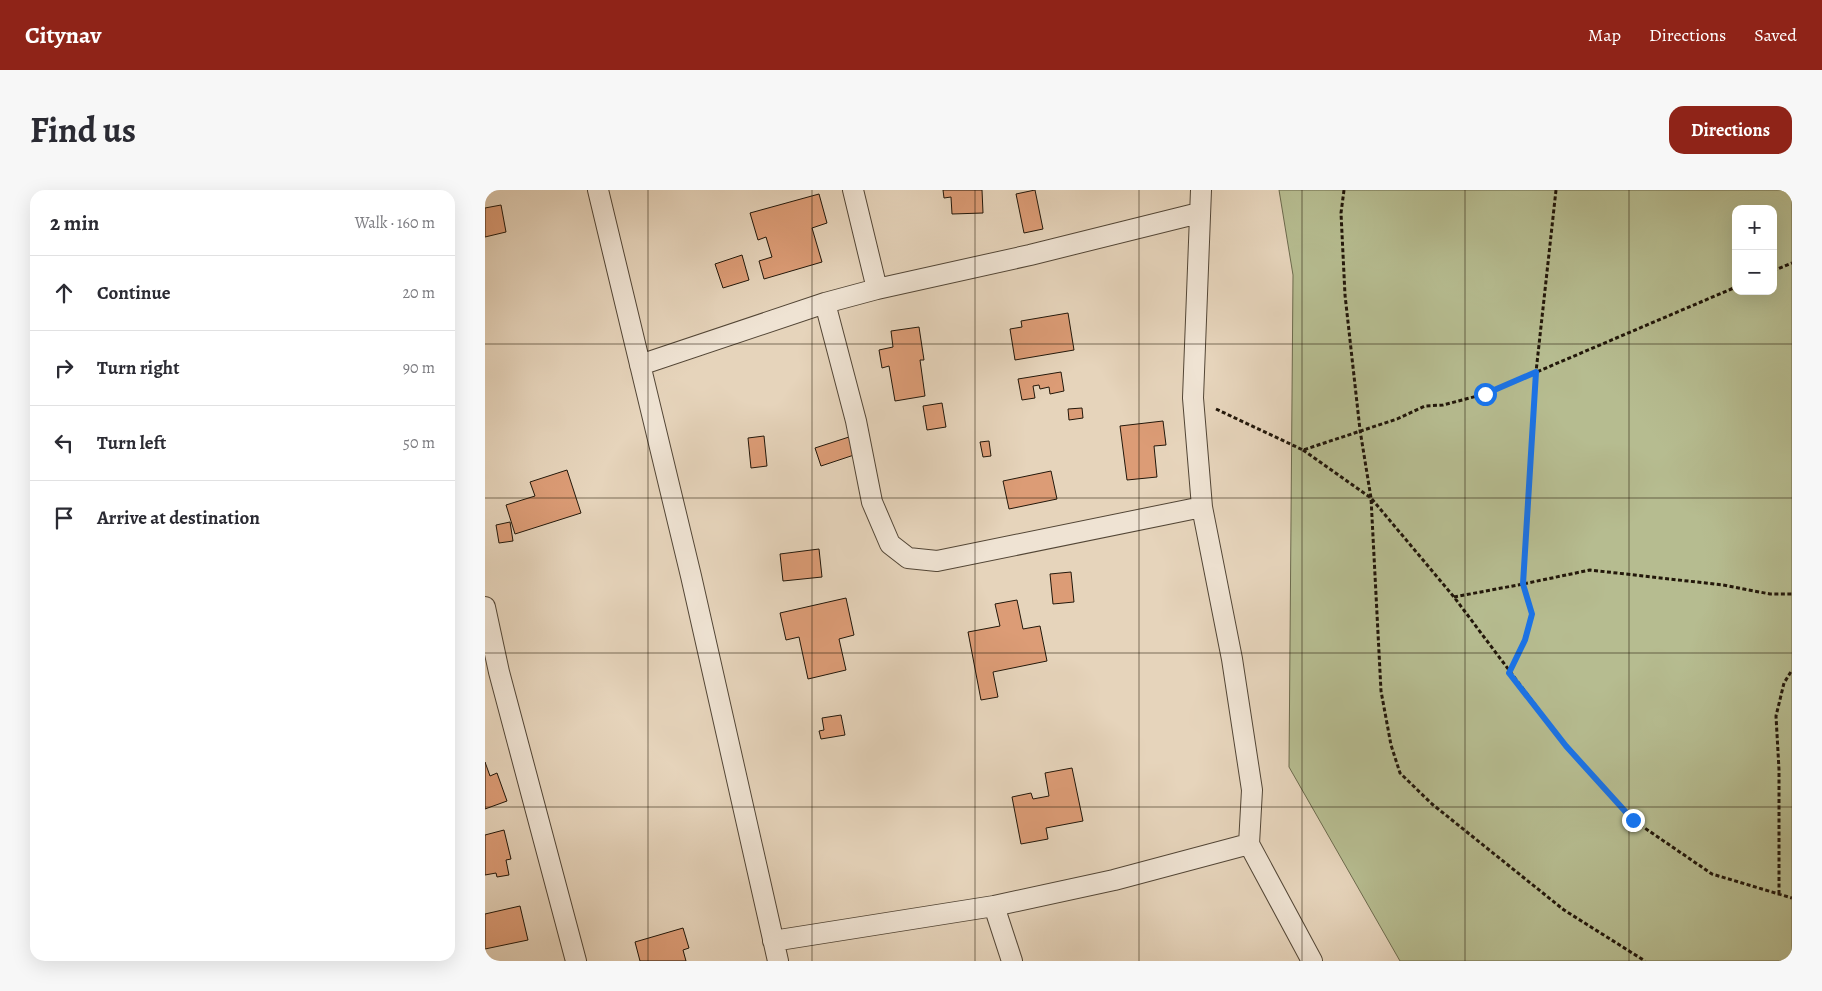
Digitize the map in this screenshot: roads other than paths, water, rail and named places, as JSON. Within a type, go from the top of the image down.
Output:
[{"type":"street","points":[[598,190],[691,576],[778,961]]},
{"type":"street","points":[[853,190],[877,289]]},
{"type":"street","points":[[1201,190],[1193,398],[1202,507],[1232,659],[1252,790],[1249,844],[1312,961]]},
{"type":"street","points":[[640,365],[825,303],[877,289],[1030,255],[1199,212]]},
{"type":"street","points":[[825,303],[856,421],[873,502],[890,544],[908,558],[937,561],[1202,507]]},
{"type":"street","points":[[485,608],[499,672],[576,961]]},
{"type":"street","points":[[773,941],[994,906],[1114,880],[1249,844]]},
{"type":"street","points":[[994,906],[1012,961]]}]
